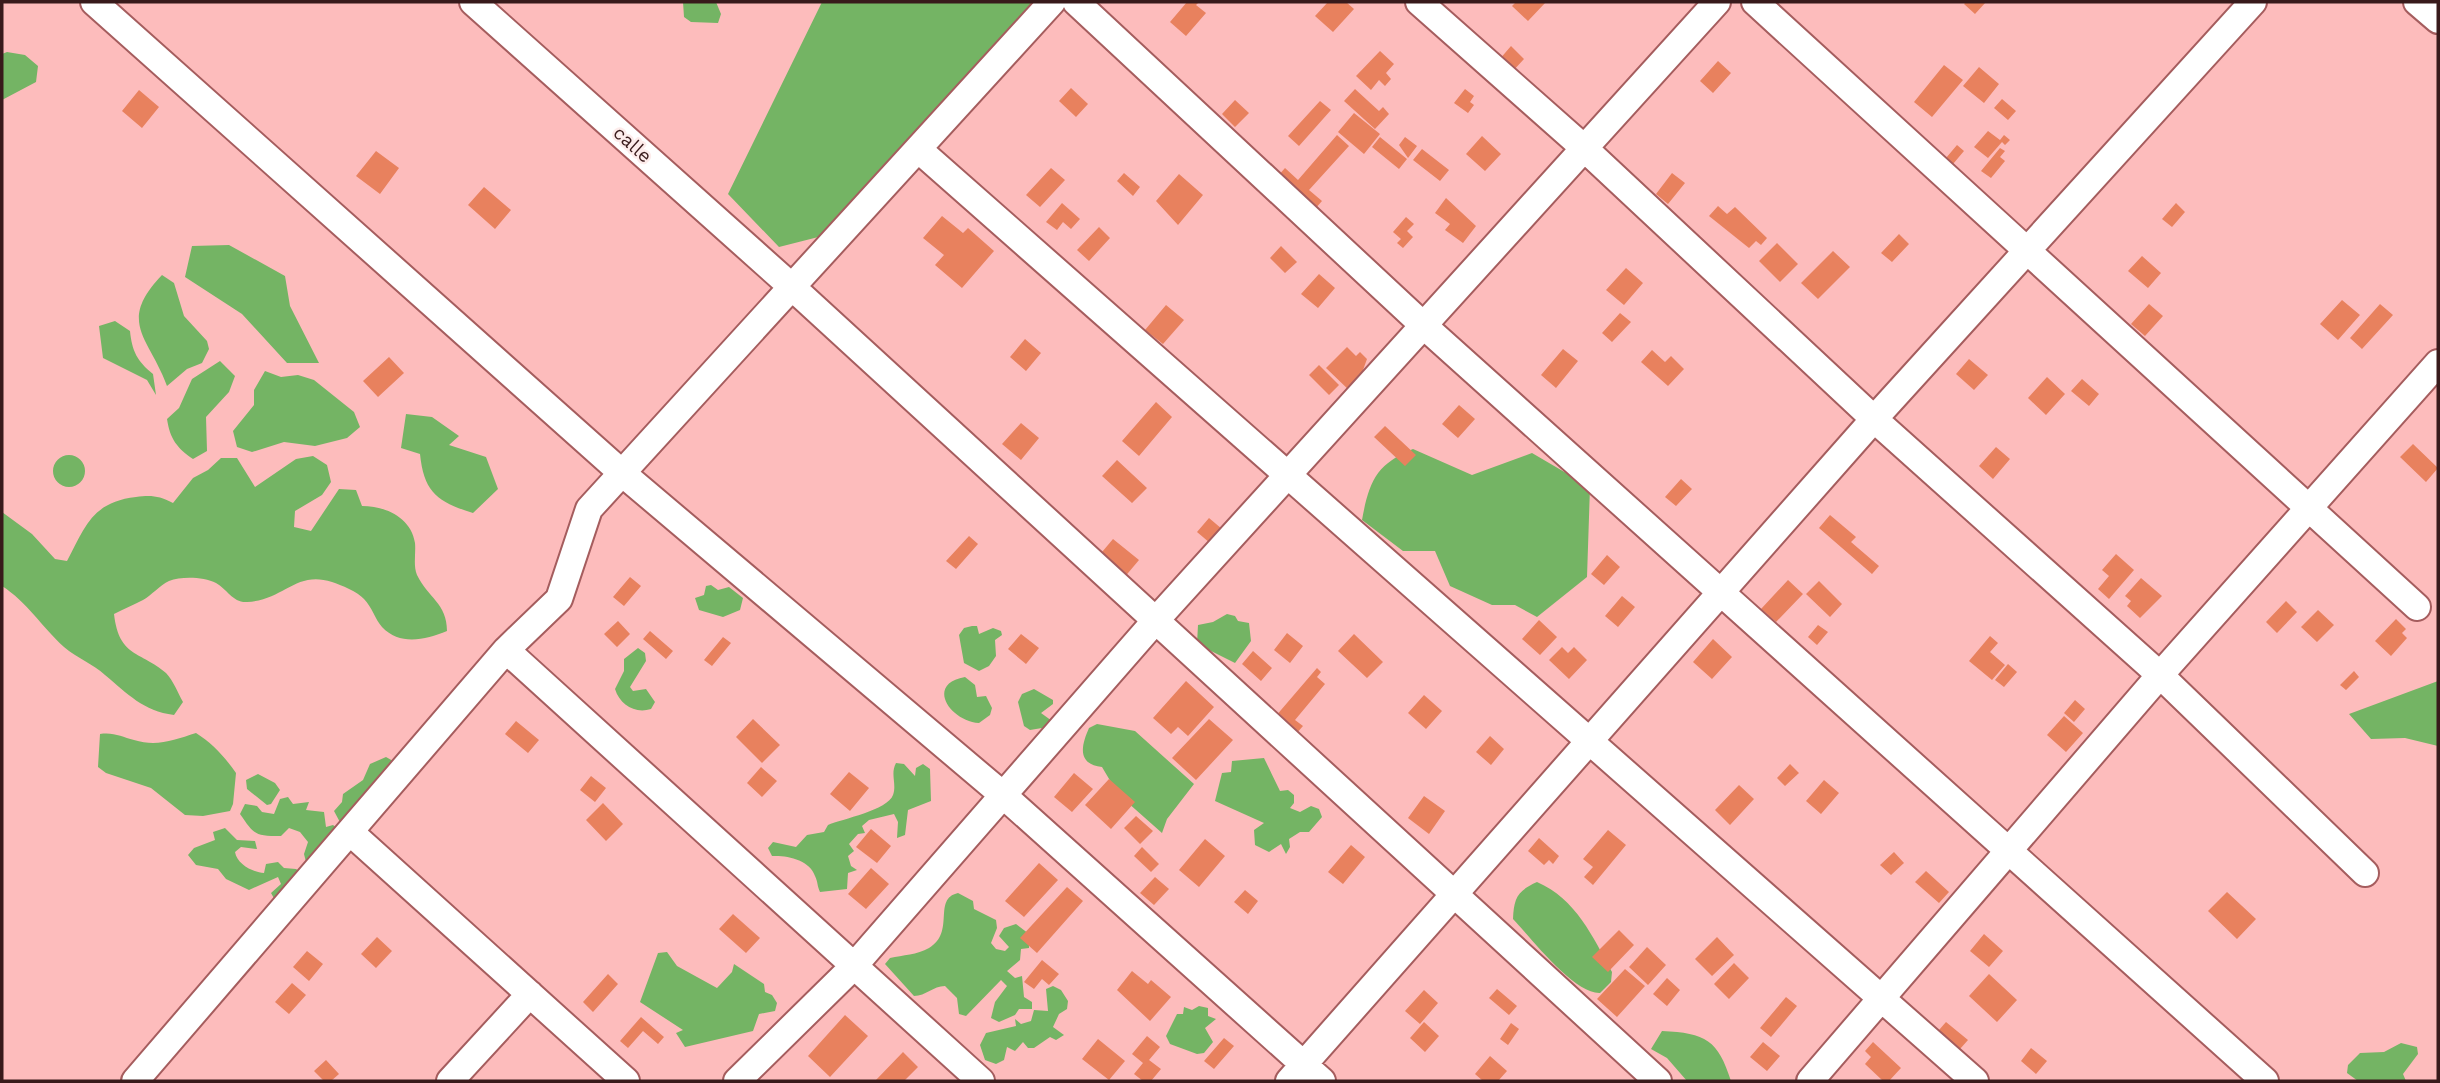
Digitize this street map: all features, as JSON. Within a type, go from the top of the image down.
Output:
[{"type":"street","points":[[94,2],[622,473],[1003,795],[1305,1076],[1453,893],[1874,419],[2253,2]]},
{"type":"street","name":"calle","points":[[473,2],[792,287],[1658,1081]]},
{"type":"street","points":[[135,1081],[506,650],[559,599],[589,509],[1052,2]]},
{"type":"street","points":[[1076,2],[1423,326],[2265,1081]]},
{"type":"street","points":[[1419,2],[1584,148],[1874,419],[2160,675],[2365,873]]},
{"type":"street","points":[[737,1081],[853,967],[1156,620],[1717,2]]},
{"type":"street","points":[[1755,2],[2417,607]]},
{"type":"street","points":[[2417,2],[2438,20]]},
{"type":"street","points":[[918,149],[1975,1081]]},
{"type":"street","points":[[1810,1081],[2160,675],[2438,363]]},
{"type":"street","points":[[506,650],[981,1081]]},
{"type":"street","points":[[350,832],[626,1081]]},
{"type":"street","points":[[450,1081],[530,994]]},
{"type":"green space","points":[[683,2],[716,2],[721,14],[718,23],[691,22],[684,17]]},
{"type":"green space","points":[[822,2],[1051,2],[838,232],[779,247],[728,194]]},
{"type":"green space","points":[[7,52],[25,55],[38,66],[36,82],[2,100],[2,54]]},
{"type":"green space","points":[[229,245],[285,276],[290,306],[319,363],[287,363],[242,314],[185,277],[192,246]]},
{"type":"green space","points":[[162,275],[174,283],[184,316],[207,341],[209,349],[202,363],[187,369],[167,386],[146,342],[139,319],[141,306],[148,292]]},
{"type":"green space","points":[[115,321],[130,331],[136,355],[153,374],[156,395],[147,380],[103,358],[99,326]]},
{"type":"green space","points":[[220,361],[235,376],[229,392],[206,417],[207,451],[193,459],[175,442],[167,419],[179,408],[192,379]]},
{"type":"green space","points":[[265,371],[281,377],[298,375],[314,380],[354,412],[360,427],[347,438],[315,446],[284,442],[252,452],[237,447],[233,431],[254,405],[254,390]]},
{"type":"green space","points":[[406,414],[432,417],[459,436],[449,445],[486,457],[498,489],[473,513],[451,505],[435,494],[425,478],[420,454],[401,448]]},
{"type":"green space","points":[[1413,449],[1472,475],[1532,453],[1590,487],[1587,577],[1537,617],[1515,605],[1492,605],[1450,586],[1435,551],[1403,551],[1362,520],[1376,476],[1390,461]]},
{"type":"green space","points":[[69,455],[81,459],[85,471],[81,483],[69,487],[57,483],[53,471],[57,459]]},
{"type":"green space","points":[[313,456],[327,465],[331,482],[322,495],[295,511],[294,527],[311,531],[339,489],[356,490],[362,506],[379,508],[396,515],[413,534],[417,575],[444,614],[447,631],[422,639],[397,637],[382,627],[361,596],[340,585],[320,579],[299,583],[260,600],[242,602],[216,583],[205,579],[174,579],[143,600],[114,614],[121,639],[126,646],[166,673],[173,683],[183,702],[174,715],[145,706],[69,651],[19,599],[2,586],[2,512],[32,534],[55,559],[67,561],[85,527],[109,504],[147,496],[159,497],[173,503],[193,478],[208,470],[221,458],[237,458],[255,487],[296,459]]},
{"type":"green space","points":[[711,585],[718,590],[729,587],[743,598],[740,610],[723,617],[699,610],[695,598],[704,595],[706,586]]},
{"type":"green space","points":[[1227,614],[1235,616],[1238,621],[1249,623],[1251,641],[1235,663],[1197,644],[1198,625],[1213,622]]},
{"type":"green space","points":[[977,626],[979,634],[993,628],[1001,631],[1002,635],[995,640],[996,656],[989,666],[979,671],[964,663],[959,635],[964,628]]},
{"type":"green space","points":[[638,648],[645,653],[646,661],[630,687],[633,691],[646,689],[655,702],[651,709],[645,710],[624,704],[615,689],[624,671],[624,659]]},
{"type":"green space","points":[[965,677],[975,685],[977,697],[986,696],[992,708],[990,715],[979,723],[959,716],[946,702],[946,687]]},
{"type":"green space","points":[[2438,681],[2438,746],[2405,738],[2371,739],[2349,714]]},
{"type":"green space","points":[[1034,689],[1053,700],[1053,704],[1041,713],[1052,721],[1042,728],[1030,730],[1024,726],[1018,702],[1022,694]]},
{"type":"green space","points":[[1097,724],[1135,731],[1194,784],[1167,819],[1162,833],[1118,794],[1102,767],[1088,762],[1085,758],[1083,747],[1086,735],[1089,728]]},
{"type":"green space","points":[[196,733],[218,750],[236,773],[230,811],[203,816],[185,815],[151,788],[106,773],[98,767],[100,734],[114,734],[150,743],[165,742]]},
{"type":"green space","points":[[386,757],[393,761],[342,826],[334,811],[342,802],[343,794],[363,780],[370,764]]},
{"type":"green space","points":[[1264,758],[1280,791],[1288,790],[1294,795],[1294,803],[1290,808],[1300,812],[1311,806],[1319,809],[1322,817],[1309,832],[1300,832],[1289,839],[1290,847],[1286,854],[1281,844],[1269,852],[1255,845],[1254,830],[1264,823],[1215,801],[1222,773],[1231,772],[1232,761]]},
{"type":"green space","points":[[896,763],[904,764],[915,776],[916,768],[923,764],[930,769],[931,801],[908,810],[905,835],[897,838],[898,822],[894,814],[869,820],[862,826],[865,833],[858,834],[849,844],[854,851],[848,856],[851,866],[857,870],[848,873],[847,889],[820,892],[815,876],[803,862],[784,856],[772,856],[768,848],[773,842],[796,847],[807,835],[824,832],[828,825],[883,805],[893,795]]},
{"type":"green space","points":[[258,774],[275,783],[280,790],[271,804],[267,805],[247,789],[246,780]]},
{"type":"green space","points":[[288,797],[293,804],[309,802],[306,810],[324,812],[326,827],[333,825],[337,828],[306,862],[304,854],[308,842],[300,832],[289,828],[281,836],[260,834],[252,830],[240,814],[245,804],[274,814],[280,799]]},
{"type":"green space","points":[[225,828],[237,840],[255,841],[257,849],[241,847],[235,852],[246,867],[264,873],[266,864],[278,862],[284,868],[296,869],[304,874],[275,900],[271,893],[281,884],[278,877],[249,890],[226,879],[218,869],[196,865],[188,855],[194,848],[215,840],[213,832]]},
{"type":"green space","points":[[1537,882],[1551,889],[1573,909],[1598,946],[1612,972],[1611,982],[1600,993],[1578,985],[1566,975],[1513,919],[1518,896]]},
{"type":"green space","points":[[958,893],[973,901],[974,909],[996,920],[997,928],[991,943],[996,949],[1005,951],[1009,947],[999,936],[1004,928],[1016,924],[1029,934],[1029,948],[1021,949],[1020,960],[1007,971],[1015,978],[1022,976],[1024,997],[1032,1002],[1032,1009],[1019,1009],[1015,1015],[999,1022],[991,1018],[995,1002],[1007,986],[1001,980],[966,1016],[959,1014],[957,998],[945,986],[914,996],[885,964],[890,958],[920,952],[937,941],[941,934],[946,902],[950,896]]},
{"type":"green space","points":[[667,952],[677,966],[717,988],[732,972],[734,964],[764,984],[765,992],[772,995],[777,1003],[775,1011],[759,1014],[753,1031],[685,1047],[676,1033],[683,1030],[640,1002],[658,953]]},
{"type":"green space","points":[[1053,986],[1061,990],[1068,1001],[1067,1009],[1059,1014],[1053,1027],[1064,1035],[1056,1040],[1050,1037],[1034,1048],[1028,1048],[1023,1042],[1015,1051],[1007,1047],[1004,1060],[996,1064],[985,1060],[980,1045],[986,1033],[1016,1026],[1015,1019],[1021,1024],[1031,1021],[1034,1010],[1048,1011],[1046,989]]},
{"type":"green space","points":[[1199,1006],[1208,1008],[1208,1016],[1216,1019],[1205,1028],[1213,1042],[1204,1053],[1197,1054],[1170,1044],[1166,1036],[1177,1014],[1183,1014],[1184,1007],[1192,1010]]},
{"type":"green space","points":[[1662,1031],[1690,1034],[1708,1041],[1721,1056],[1731,1081],[1687,1081],[1667,1058],[1651,1049]]},
{"type":"green space","points":[[2401,1043],[2417,1047],[2418,1054],[2403,1074],[2406,1081],[2358,1081],[2347,1073],[2348,1065],[2360,1053],[2384,1052]]},
{"type":"building","points":[[1187,2],[1199,2],[1196,5],[1206,13],[1186,36],[1170,22]]},
{"type":"building","points":[[1328,2],[1346,2],[1354,9],[1333,32],[1315,16]]},
{"type":"building","points":[[1516,2],[1546,2],[1528,21],[1512,6]]},
{"type":"building","points":[[1986,2],[1975,14],[1964,4]]},
{"type":"building","points":[[1511,46],[1524,59],[1512,72],[1499,60]]},
{"type":"building","points":[[1380,51],[1394,64],[1386,73],[1391,79],[1385,86],[1379,80],[1371,90],[1356,76]]},
{"type":"building","points":[[1718,61],[1731,73],[1713,93],[1700,81]]},
{"type":"building","points":[[1944,65],[1963,80],[1932,117],[1914,102]]},
{"type":"building","points":[[1979,67],[1999,84],[1984,103],[1963,86]]},
{"type":"building","points":[[1071,88],[1088,104],[1076,117],[1059,101]]},
{"type":"building","points":[[1355,89],[1379,111],[1383,107],[1389,114],[1375,129],[1344,101]]},
{"type":"building","points":[[1465,89],[1474,96],[1470,102],[1474,105],[1468,113],[1454,103]]},
{"type":"building","points":[[139,90],[159,107],[142,128],[122,111]]},
{"type":"building","points":[[2002,99],[2016,111],[2008,120],[1994,108]]},
{"type":"building","points":[[1235,100],[1249,113],[1235,127],[1222,114]]},
{"type":"building","points":[[1320,101],[1331,110],[1299,146],[1288,136]]},
{"type":"building","points":[[1354,113],[1380,134],[1364,154],[1338,132]]},
{"type":"building","points":[[1988,131],[2000,140],[2004,135],[2010,140],[2005,145],[2002,142],[1988,158],[1974,147]]},
{"type":"building","points":[[1337,135],[1349,146],[1309,190],[1322,201],[1315,209],[1278,176],[1285,168],[1298,180]]},
{"type":"building","points":[[1482,136],[1501,154],[1485,171],[1466,154]]},
{"type":"building","points":[[1380,137],[1407,159],[1399,169],[1372,147]]},
{"type":"building","points":[[1405,137],[1417,146],[1408,158],[1399,145]]},
{"type":"building","points":[[1957,145],[1964,151],[1953,164],[1946,158]]},
{"type":"building","points":[[2000,148],[2005,151],[2000,157],[2005,161],[1991,178],[1981,171]]},
{"type":"building","points":[[1422,149],[1449,170],[1440,181],[1413,160]]},
{"type":"building","points":[[376,151],[399,168],[380,194],[356,176]]},
{"type":"building","points":[[1051,168],[1065,180],[1040,207],[1026,195]]},
{"type":"building","points":[[1124,173],[1140,187],[1133,196],[1117,181]]},
{"type":"building","points":[[1672,173],[1685,183],[1668,204],[1656,194]]},
{"type":"building","points":[[1179,174],[1203,195],[1178,225],[1156,201]]},
{"type":"building","points":[[484,187],[511,210],[495,229],[468,205]]},
{"type":"building","points":[[1446,198],[1476,226],[1463,243],[1445,230],[1450,224],[1435,213]]},
{"type":"building","points":[[1062,203],[1080,219],[1071,229],[1063,222],[1057,230],[1046,222]]},
{"type":"building","points":[[2176,203],[2185,212],[2172,227],[2162,219]]},
{"type":"building","points":[[1718,206],[1727,214],[1735,207],[1767,238],[1761,245],[1756,241],[1749,248],[1709,216]]},
{"type":"building","points":[[942,216],[963,233],[968,228],[994,251],[962,288],[935,265],[944,255],[923,238]]},
{"type":"building","points":[[1406,217],[1414,224],[1407,231],[1413,237],[1403,248],[1397,243],[1401,239],[1393,232]]},
{"type":"building","points":[[1099,227],[1110,238],[1089,261],[1077,250]]},
{"type":"building","points":[[1899,234],[1909,244],[1892,262],[1881,253]]},
{"type":"building","points":[[1777,243],[1798,264],[1780,282],[1759,261]]},
{"type":"building","points":[[1281,246],[1297,262],[1285,273],[1270,258]]},
{"type":"building","points":[[1833,251],[1850,267],[1818,299],[1801,283]]},
{"type":"building","points":[[2142,256],[2161,273],[2148,288],[2128,271]]},
{"type":"building","points":[[1626,268],[1643,283],[1624,305],[1606,290]]},
{"type":"building","points":[[1319,274],[1335,288],[1318,308],[1301,294]]},
{"type":"building","points":[[2342,300],[2360,315],[2338,340],[2320,324]]},
{"type":"building","points":[[2149,304],[2163,316],[2145,336],[2131,324]]},
{"type":"building","points":[[2380,304],[2393,315],[2362,349],[2350,338]]},
{"type":"building","points":[[1166,305],[1184,320],[1163,344],[1145,330]]},
{"type":"building","points":[[1620,313],[1631,322],[1612,342],[1602,333]]},
{"type":"building","points":[[1025,339],[1041,353],[1026,371],[1010,357]]},
{"type":"building","points":[[1347,347],[1356,356],[1360,352],[1367,359],[1363,370],[1369,376],[1352,393],[1326,368]]},
{"type":"building","points":[[1563,349],[1578,361],[1556,388],[1541,375]]},
{"type":"building","points":[[1652,350],[1665,362],[1671,356],[1684,369],[1668,386],[1641,362]]},
{"type":"building","points":[[389,357],[404,373],[378,397],[363,381]]},
{"type":"building","points":[[1969,359],[1988,375],[1974,390],[1956,374]]},
{"type":"building","points":[[1319,365],[1339,385],[1329,395],[1309,375]]},
{"type":"building","points":[[2047,377],[2065,394],[2046,415],[2028,398]]},
{"type":"building","points":[[2082,379],[2099,394],[2089,406],[2071,391]]},
{"type":"building","points":[[1156,402],[1172,417],[1139,456],[1122,441]]},
{"type":"building","points":[[1459,405],[1475,419],[1458,438],[1442,424]]},
{"type":"building","points":[[1021,423],[1039,438],[1021,460],[1002,444]]},
{"type":"building","points":[[1385,426],[1416,455],[1405,466],[1374,437]]},
{"type":"building","points":[[2413,444],[2438,468],[2426,482],[2400,457]]},
{"type":"building","points":[[1996,447],[2010,459],[1993,479],[1979,466]]},
{"type":"building","points":[[1117,460],[1147,488],[1132,503],[1102,476]]},
{"type":"building","points":[[1681,479],[1692,489],[1676,506],[1665,497]]},
{"type":"building","points":[[1830,515],[1856,537],[1851,542],[1879,566],[1872,574],[1819,528]]},
{"type":"building","points":[[1209,518],[1222,529],[1210,543],[1197,532]]},
{"type":"building","points":[[969,536],[978,544],[956,569],[946,561]]},
{"type":"building","points":[[1113,539],[1139,560],[1123,579],[1097,558]]},
{"type":"building","points":[[2116,554],[2134,570],[2109,599],[2098,589],[2109,576],[2102,570]]},
{"type":"building","points":[[1607,555],[1620,567],[1604,585],[1591,574]]},
{"type":"building","points":[[630,577],[641,586],[624,606],[613,597]]},
{"type":"building","points":[[2141,578],[2162,596],[2140,618],[2127,606],[2131,601],[2125,596]]},
{"type":"building","points":[[1788,580],[1803,594],[1776,622],[1761,609]]},
{"type":"building","points":[[1819,581],[1842,604],[1830,617],[1806,594]]},
{"type":"building","points":[[1622,596],[1635,607],[1618,627],[1605,616]]},
{"type":"building","points":[[2286,601],[2297,612],[2277,633],[2266,622]]},
{"type":"building","points":[[2318,610],[2334,625],[2317,642],[2301,627]]},
{"type":"building","points":[[2396,619],[2406,629],[2402,633],[2407,638],[2391,656],[2375,641]]},
{"type":"building","points":[[1539,620],[1557,637],[1540,655],[1522,639]]},
{"type":"building","points":[[618,621],[630,634],[617,647],[604,634]]},
{"type":"building","points":[[1818,625],[1828,632],[1817,645],[1808,637]]},
{"type":"building","points":[[650,631],[673,651],[666,659],[643,639]]},
{"type":"building","points":[[1287,633],[1303,646],[1290,663],[1274,650]]},
{"type":"building","points":[[1021,634],[1039,648],[1026,664],[1008,649]]},
{"type":"building","points":[[1354,634],[1383,662],[1367,678],[1338,651]]},
{"type":"building","points":[[1990,636],[1998,643],[1990,652],[2005,665],[1992,680],[1969,661]]},
{"type":"building","points":[[723,637],[731,643],[712,666],[704,660]]},
{"type":"building","points":[[1713,639],[1732,657],[1712,679],[1693,662]]},
{"type":"building","points":[[1562,647],[1568,653],[1574,647],[1587,660],[1569,679],[1549,660]]},
{"type":"building","points":[[1253,651],[1272,668],[1261,681],[1242,664]]},
{"type":"building","points":[[2008,664],[2017,672],[2004,687],[1995,680]]},
{"type":"building","points":[[1317,668],[1321,672],[1317,677],[1325,684],[1295,720],[1303,726],[1296,734],[1275,717]]},
{"type":"building","points":[[2354,671],[2359,677],[2346,690],[2340,685]]},
{"type":"building","points":[[1186,681],[1214,707],[1188,736],[1178,727],[1171,734],[1153,718]]},
{"type":"building","points":[[1424,695],[1442,711],[1426,729],[1408,713]]},
{"type":"building","points":[[2075,700],[2085,709],[2074,722],[2064,713]]},
{"type":"building","points":[[2064,716],[2083,733],[2066,752],[2047,735]]},
{"type":"building","points":[[753,719],[780,745],[762,763],[736,737]]},
{"type":"building","points":[[1209,719],[1233,740],[1196,780],[1172,758]]},
{"type":"building","points":[[516,721],[539,740],[528,753],[505,734]]},
{"type":"building","points":[[1490,736],[1504,749],[1491,765],[1476,752]]},
{"type":"building","points":[[1790,764],[1799,773],[1785,786],[1777,778]]},
{"type":"building","points":[[761,767],[777,781],[762,797],[747,783]]},
{"type":"building","points":[[849,772],[869,788],[850,811],[830,794]]},
{"type":"building","points":[[1074,773],[1093,789],[1072,812],[1054,797]]},
{"type":"building","points":[[591,776],[606,788],[595,802],[580,790]]},
{"type":"building","points":[[1109,779],[1135,802],[1111,829],[1085,805]]},
{"type":"building","points":[[1824,780],[1839,793],[1821,814],[1806,801]]},
{"type":"building","points":[[1739,785],[1754,799],[1730,825],[1715,810]]},
{"type":"building","points":[[1424,796],[1445,811],[1429,834],[1408,818]]},
{"type":"building","points":[[603,803],[623,824],[606,841],[586,820]]},
{"type":"building","points":[[1136,816],[1153,831],[1140,844],[1124,828]]},
{"type":"building","points":[[871,829],[891,846],[877,863],[856,847]]},
{"type":"building","points":[[1608,830],[1626,845],[1593,885],[1584,877],[1593,867],[1583,859]]},
{"type":"building","points":[[1539,838],[1559,856],[1553,864],[1549,860],[1544,865],[1528,851]]},
{"type":"building","points":[[1205,839],[1225,856],[1199,887],[1179,870]]},
{"type":"building","points":[[1351,845],[1365,857],[1343,884],[1328,872]]},
{"type":"building","points":[[1142,847],[1159,864],[1151,872],[1134,856]]},
{"type":"building","points":[[1894,852],[1904,863],[1891,875],[1880,865]]},
{"type":"building","points":[[1039,863],[1058,880],[1024,917],[1005,901]]},
{"type":"building","points":[[871,868],[889,884],[866,909],[848,894]]},
{"type":"building","points":[[1926,871],[1949,892],[1939,903],[1915,882]]},
{"type":"building","points":[[1155,877],[1169,889],[1154,905],[1140,893]]},
{"type":"building","points":[[1067,887],[1083,901],[1037,953],[1020,938]]},
{"type":"building","points":[[1245,890],[1258,901],[1248,914],[1234,902]]},
{"type":"building","points":[[2227,892],[2256,919],[2237,939],[2208,911]]},
{"type":"building","points":[[733,914],[760,938],[746,953],[719,929]]},
{"type":"building","points":[[1619,930],[1634,945],[1608,972],[1592,957]]},
{"type":"building","points":[[1984,934],[2003,951],[1989,967],[1970,951]]},
{"type":"building","points":[[377,937],[392,951],[376,968],[361,954]]},
{"type":"building","points":[[1717,937],[1734,955],[1712,976],[1695,959]]},
{"type":"building","points":[[1647,947],[1666,965],[1648,985],[1629,967]]},
{"type":"building","points":[[307,951],[323,964],[309,981],[293,967]]},
{"type":"building","points":[[1042,960],[1059,974],[1049,985],[1042,979],[1034,989],[1024,982]]},
{"type":"building","points":[[1734,963],[1749,978],[1729,999],[1714,984]]},
{"type":"building","points":[[1625,969],[1645,986],[1617,1017],[1597,999]]},
{"type":"building","points":[[1132,971],[1148,984],[1151,980],[1171,997],[1150,1021],[1117,990]]},
{"type":"building","points":[[608,974],[618,984],[593,1012],[583,1002]]},
{"type":"building","points":[[1989,974],[2017,1000],[1997,1022],[1969,996]]},
{"type":"building","points":[[1667,978],[1680,990],[1667,1006],[1653,994]]},
{"type":"building","points":[[292,983],[306,995],[289,1014],[275,1002]]},
{"type":"building","points":[[1497,989],[1517,1006],[1509,1015],[1489,998]]},
{"type":"building","points":[[1424,990],[1438,1003],[1420,1024],[1405,1011]]},
{"type":"building","points":[[1786,997],[1797,1006],[1771,1037],[1760,1028]]},
{"type":"building","points":[[845,1015],[868,1036],[830,1077],[808,1056]]},
{"type":"building","points":[[641,1017],[664,1037],[658,1044],[643,1031],[628,1048],[620,1041]]},
{"type":"building","points":[[1424,1022],[1439,1036],[1425,1052],[1410,1038]]},
{"type":"building","points":[[1946,1022],[1968,1040],[1960,1049],[1970,1057],[1964,1064],[1932,1038]]},
{"type":"building","points":[[1511,1023],[1519,1029],[1508,1045],[1500,1039]]},
{"type":"building","points":[[1147,1036],[1160,1047],[1149,1060],[1161,1069],[1151,1081],[1143,1081],[1134,1074],[1143,1063],[1132,1054]]},
{"type":"building","points":[[1224,1038],[1234,1046],[1214,1069],[1204,1061]]},
{"type":"building","points":[[1098,1039],[1125,1061],[1109,1080],[1082,1059]]},
{"type":"building","points":[[1763,1042],[1780,1056],[1767,1071],[1750,1057]]},
{"type":"building","points":[[1873,1042],[1901,1068],[1889,1081],[1883,1081],[1865,1064],[1871,1057],[1865,1051]]},
{"type":"building","points":[[2031,1048],[2047,1061],[2036,1074],[2021,1061]]},
{"type":"building","points":[[903,1052],[918,1067],[904,1081],[875,1081]]},
{"type":"building","points":[[1490,1056],[1507,1071],[1498,1081],[1483,1081],[1475,1074]]},
{"type":"building","points":[[326,1060],[339,1074],[331,1081],[324,1081],[314,1071]]}]
